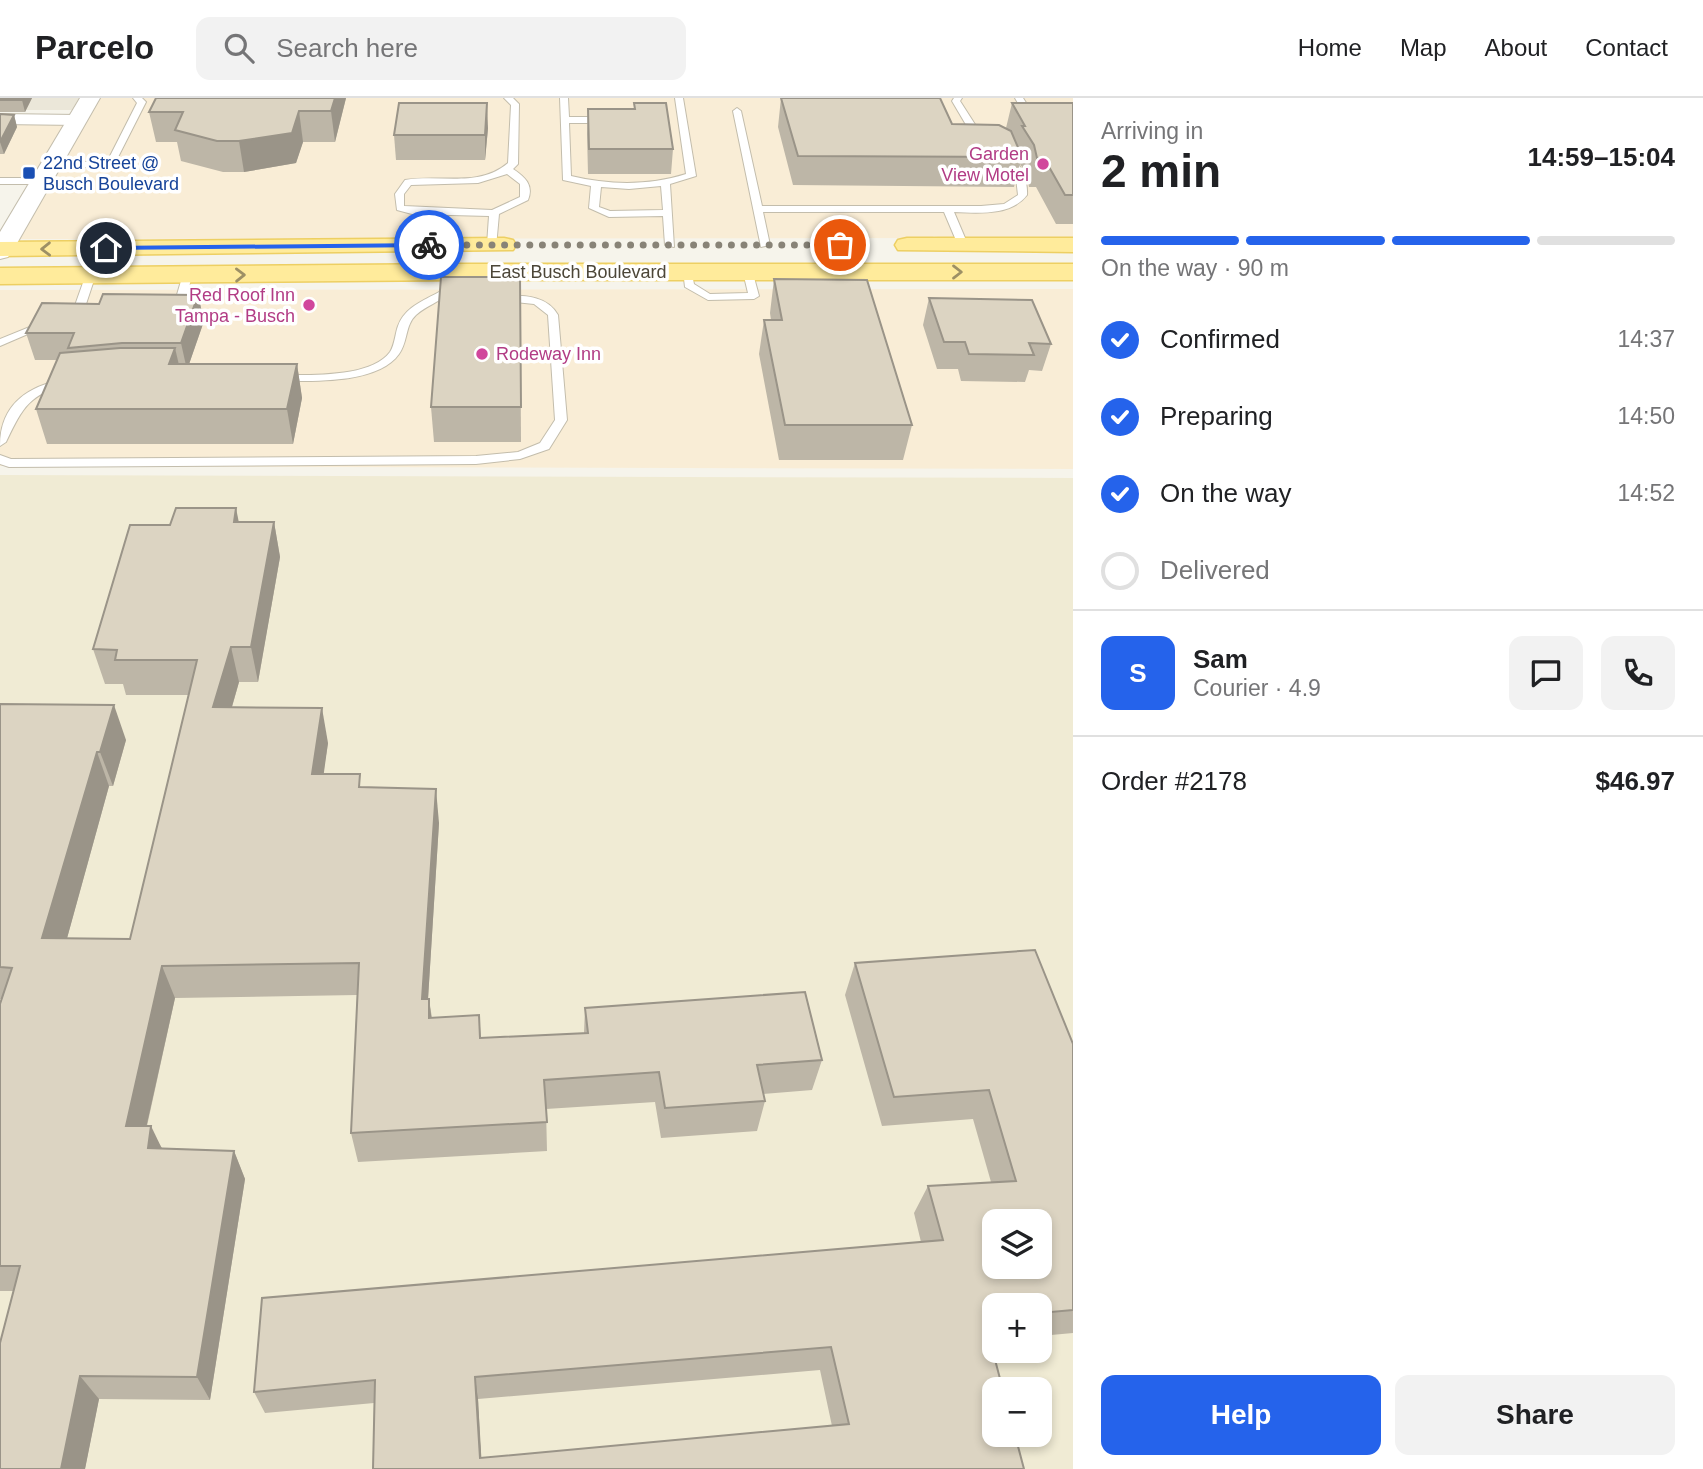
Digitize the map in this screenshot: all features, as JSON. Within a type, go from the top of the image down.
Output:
[{"type":"main road","name":"East Busch Boulevard","points":[[1,250],[533,245]]},
{"type":"main road","name":"East Busch Boulevard","points":[[642,245],[697,245]]},
{"type":"main road","points":[[738,245],[792,245]]},
{"type":"main road","points":[[887,245],[1073,245]]},
{"type":"main road","points":[[633,272],[706,258],[919,258],[952,245]]},
{"type":"main road","name":"East Busch Boulevard","points":[[0,276],[187,276],[442,283],[633,272],[1073,272]]},
{"type":"street","points":[[1,250],[90,98]]},
{"type":"street","points":[[0,119],[78,120]]},
{"type":"lane","points":[[0,181],[110,165],[142,102],[137,98]]},
{"type":"lane","points":[[508,170],[524,180],[527,188],[524,198],[494,213],[412,211],[400,208],[398,201],[401,188],[408,183],[477,180],[495,177],[508,170],[513,164],[515,104],[510,98]]},
{"type":"lane","points":[[564,98],[566,178],[596,185],[666,185],[691,176],[679,98]]},
{"type":"lane","points":[[758,209],[948,209],[991,208],[1016,204],[1023,196],[1023,186],[1009,157],[977,138],[957,101],[958,98]]},
{"type":"lane","points":[[1019,98],[1029,115],[1073,115]]},
{"type":"lane","points":[[737,111],[765,245]]},
{"type":"lane","points":[[564,120],[623,120]]},
{"type":"lane","points":[[670,120],[682,120]]},
{"type":"lane","points":[[596,185],[594,208],[610,214],[667,213]]},
{"type":"lane","points":[[666,185],[670,245]]},
{"type":"lane","points":[[948,209],[952,245]]},
{"type":"lane","points":[[492,245],[494,213]]},
{"type":"lane","points":[[78,311],[90,276]]},
{"type":"lane","points":[[165,308],[178,308],[187,276]]},
{"type":"lane","points":[[260,377],[314,378],[341,375],[389,361],[396,352],[407,318],[442,283],[460,297]]},
{"type":"lane","points":[[0,459],[9,463],[476,460],[520,455],[545,446],[561,420],[554,316],[550,308],[530,300],[483,297]]},
{"type":"lane","points":[[65,316],[78,311],[103,310]]},
{"type":"lane","points":[[0,343],[54,321]]},
{"type":"lane","points":[[0,442],[22,399],[35,391],[74,382]]},
{"type":"shaded area","points":[[0,98],[79,98],[72,110],[0,110]]},
{"type":"shaded area","points":[[100,98],[1073,98],[1073,238],[934,236],[20,239]]},
{"type":"shaded area","points":[[0,125],[64,125],[28,184],[0,184]]},
{"type":"shaded area","points":[[1073,289],[1073,469],[0,466],[0,290]]},
{"type":"shaded area","points":[[0,475],[1073,478],[1073,1469],[0,1469]]},
{"type":"building","points":[[0,98],[23,98],[0,100]]},
{"type":"building","points":[[156,98],[335,98],[331,111],[299,111],[292,133],[239,141],[217,141],[175,130],[183,112],[149,112]]},
{"type":"building","points":[[781,98],[940,98],[952,124],[999,125],[1011,131],[1022,157],[798,156]]},
{"type":"building","points":[[399,103],[487,103],[485,135],[394,135]]},
{"type":"building","points":[[634,103],[666,103],[673,149],[589,149],[588,109],[635,109]]},
{"type":"building","points":[[1012,103],[1073,103],[1073,195],[1065,195],[1044,158],[1037,158],[1034,145]]},
{"type":"building","points":[[0,114],[14,115],[0,142]]},
{"type":"building","points":[[441,277],[520,277],[521,407],[431,407]]},
{"type":"building","points":[[774,279],[867,280],[912,425],[785,425],[764,320],[782,320]]},
{"type":"building","points":[[103,294],[198,295],[181,343],[122,343],[68,348],[74,333],[26,333],[42,303],[99,304]]},
{"type":"building","points":[[929,298],[1032,300],[1051,344],[1029,343],[1034,355],[969,354],[965,342],[944,342]]},
{"type":"building","points":[[120,348],[175,348],[169,364],[297,364],[287,409],[36,409],[60,353]]},
{"type":"building","points":[[176,508],[236,508],[234,522],[274,522],[251,647],[231,647],[213,707],[322,708],[312,774],[360,774],[359,787],[436,789],[422,999],[429,999],[429,1018],[479,1015],[480,1038],[588,1033],[585,1008],[805,992],[822,1060],[757,1065],[765,1101],[665,1108],[659,1072],[544,1080],[547,1122],[351,1133],[359,963],[162,966],[126,1126],[151,1126],[148,1148],[234,1151],[197,1377],[80,1376],[61,1469],[0,1469],[0,1343],[20,1266],[0,1266],[0,1004],[12,968],[0,967],[0,704],[114,705],[100,752],[97,752],[42,938],[130,939],[197,660],[115,660],[117,650],[93,649],[130,525],[170,525]]},
{"type":"building","points":[[1035,950],[1073,1044],[1073,1310],[1052,1312],[1052,1293],[982,1293],[982,1363],[996,1363],[1000,1377],[982,1377],[982,1447],[1018,1447],[1024,1469],[373,1469],[375,1380],[254,1392],[262,1298],[943,1240],[928,1186],[1016,1181],[989,1090],[894,1097],[855,963]],"holes":[[[831,1347],[849,1424],[480,1458],[475,1377]]]},
{"type":"way so far","points":[[429,245],[840,245]]},
{"type":"place","name":"Garden View Motel","points":[[1043,164]]},
{"type":"place","name":"22nd Street @ Busch Boulevard","points":[[29,173]]},
{"type":"place","name":"Red Roof Inn Tampa - Busch","points":[[309,305]]},
{"type":"place","name":"Rodeway Inn","points":[[482,354]]},
{"type":"route","points":[[106,248],[429,245]]}]
